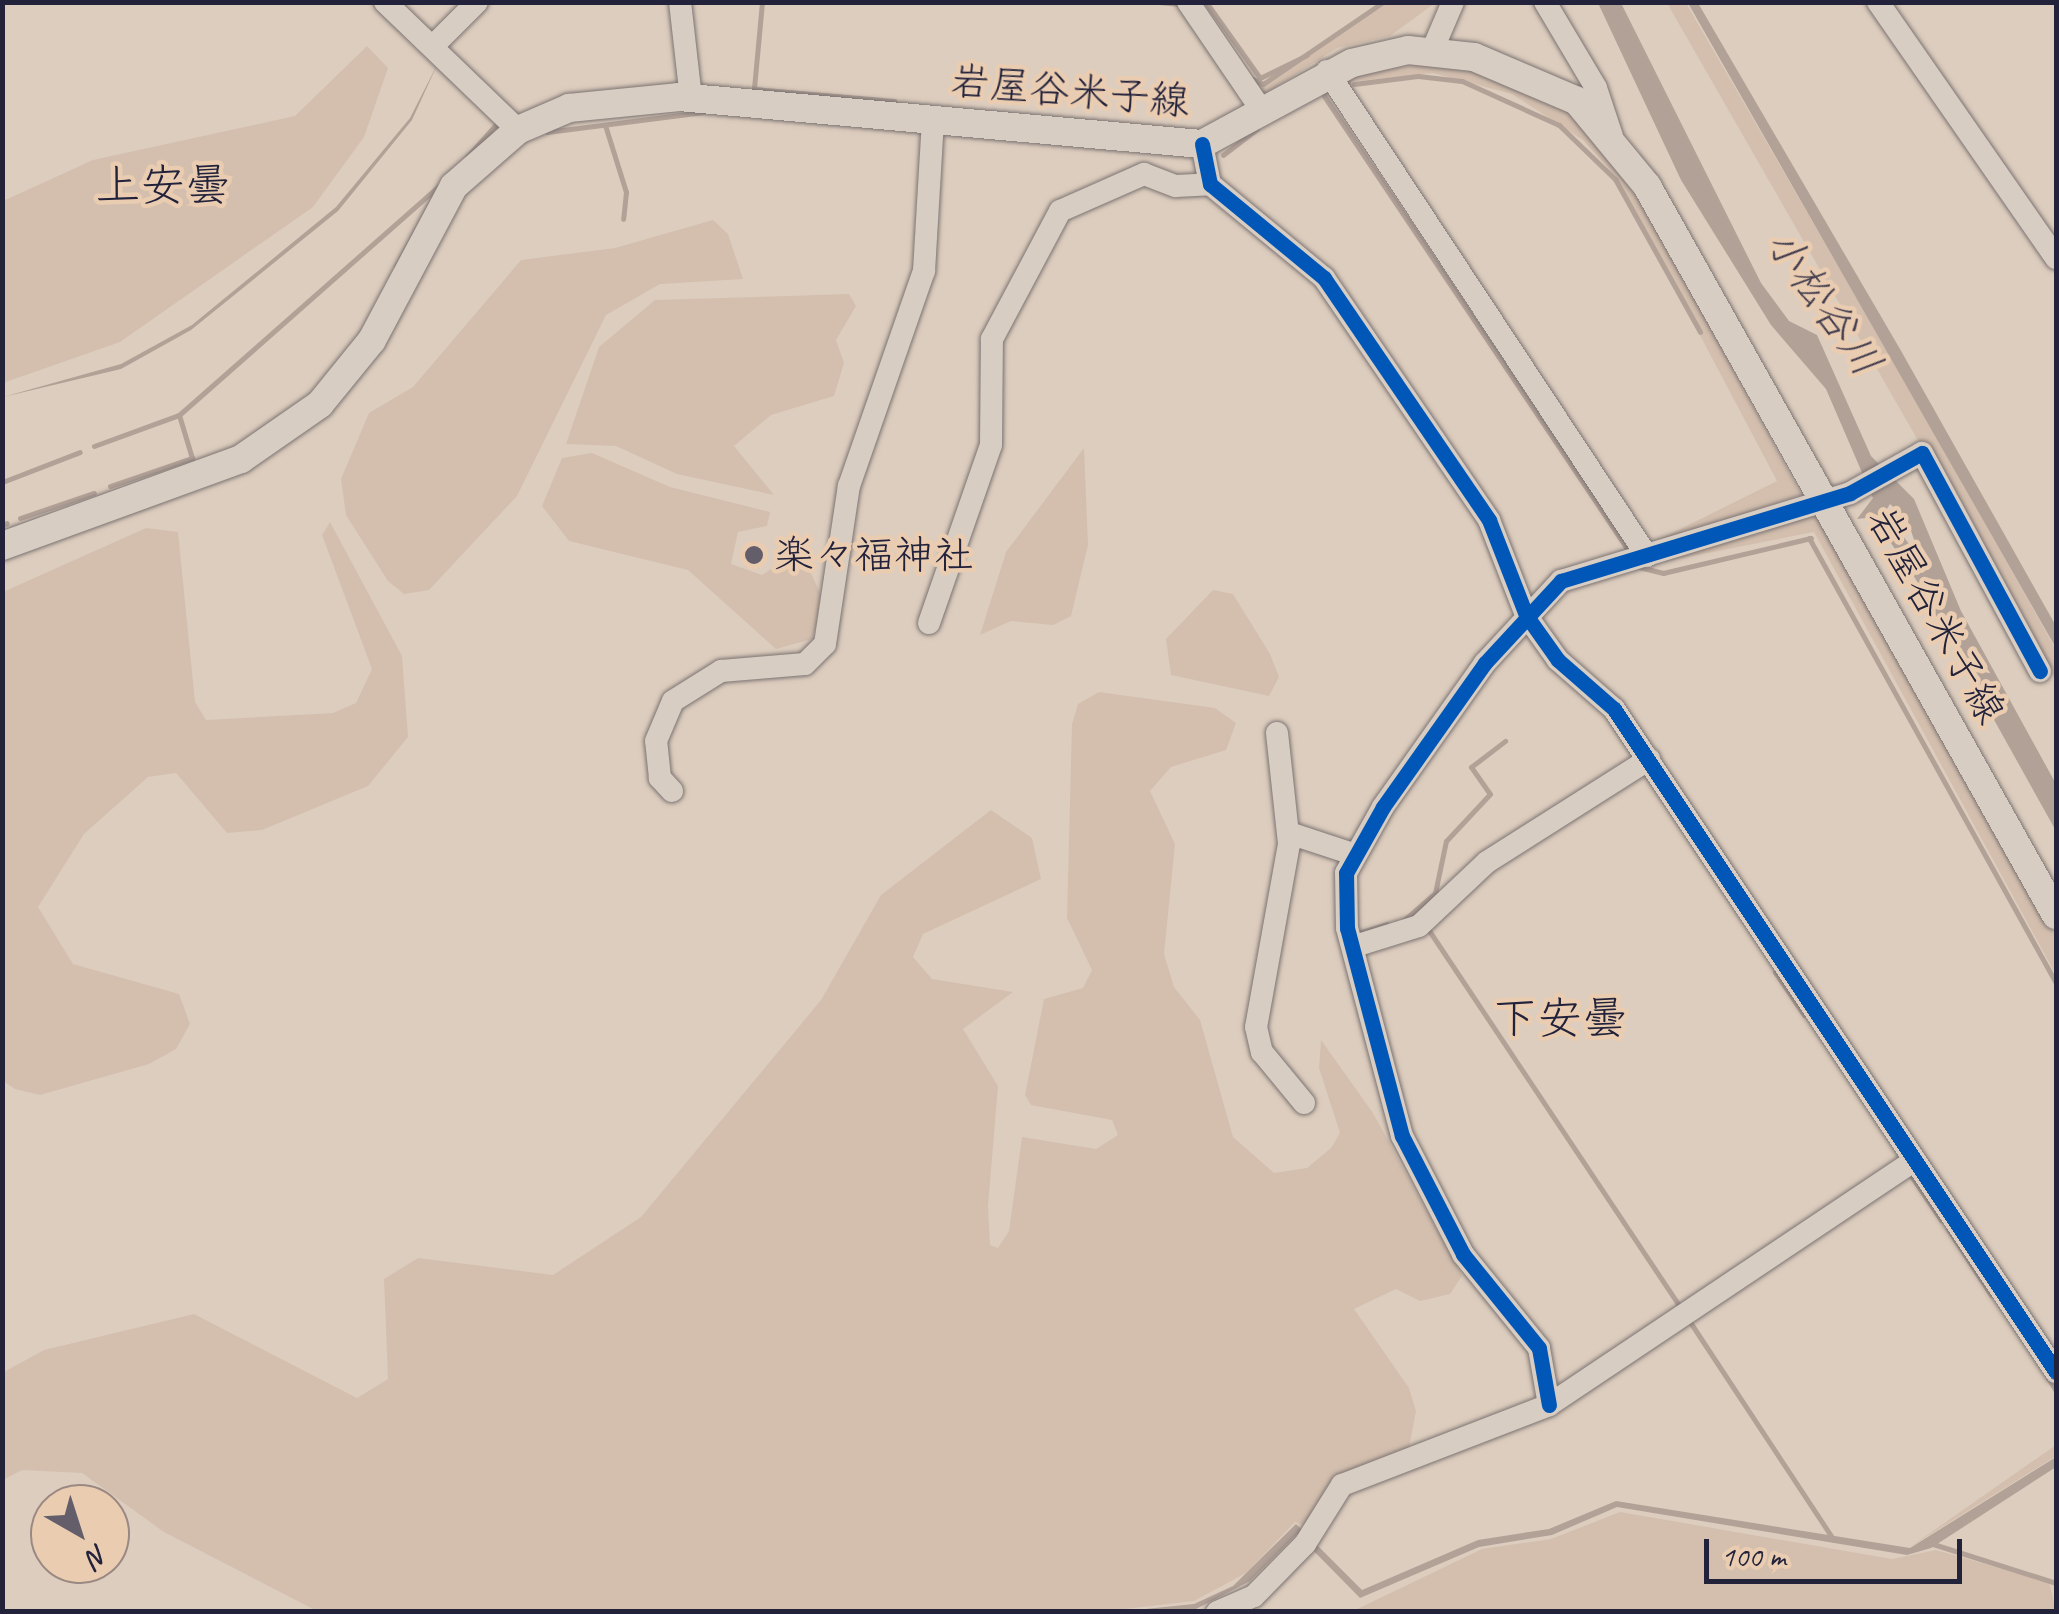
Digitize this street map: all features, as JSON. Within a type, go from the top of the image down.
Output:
[{"type":"main road","name":"岩屋谷米子線","points":[[2,546],[241,459],[320,404],[372,340],[454,186],[518,130],[611,99],[691,98],[1202,144],[1327,71],[1432,51],[1549,84],[1612,136],[1837,496],[2056,915]]},
{"type":"street","points":[[385,2],[518,130]]},
{"type":"street","points":[[434,46],[477,2]]},
{"type":"street","points":[[680,2],[691,98]]},
{"type":"street","points":[[1188,2],[1262,111]]},
{"type":"street","points":[[1432,51],[1453,2]]},
{"type":"street","points":[[1545,2],[1596,88],[1612,136]]},
{"type":"street","points":[[1878,2],[2056,258]]},
{"type":"street","points":[[1327,71],[1637,559]]},
{"type":"street","points":[[672,791],[660,778],[656,741],[673,701],[721,671],[805,664],[825,644],[850,486],[924,271],[932,120]]},
{"type":"street","points":[[1202,144],[1210,184]]},
{"type":"street","points":[[929,623],[991,446],[992,338],[1060,211],[1144,174],[1210,184],[1324,278],[1489,520],[1526,615],[1649,758],[2056,1372]]},
{"type":"street","points":[[1549,1404],[1538,1348],[1464,1254],[1402,1136],[1355,946],[1347,928],[1354,854],[1526,615],[1561,582],[1837,496],[1922,453],[2040,671]]},
{"type":"street","points":[[1278,733],[1289,833],[1256,1019],[1262,1052],[1304,1102]]},
{"type":"street","points":[[1355,946],[1419,926],[1486,862],[1649,758]]},
{"type":"street","points":[[1289,833],[1354,854]]},
{"type":"street","points":[[1216,1612],[1250,1599],[1309,1538],[1330,1494],[1352,1480],[1549,1404],[1915,1160]]},
{"type":"shaded area","points":[[1388,3],[1435,3],[1390,36],[1337,48],[1263,95],[1256,86]]},
{"type":"shaded area","points":[[1598,3],[1621,3],[1761,283],[1789,321],[1817,335],[1871,456],[1914,499],[1961,611],[2056,784],[2056,831],[1915,578],[1873,517],[1857,519],[1873,498],[1826,389],[1771,325],[1681,180]],"holes":[[[1890,504],[1907,519],[1921,560],[1885,512]]]},
{"type":"shaded area","points":[[1667,3],[1686,3],[1910,390],[2056,650],[2056,681]]},
{"type":"shaded area","points":[[1688,3],[1698,3],[1900,349],[2056,626],[2056,648]]},
{"type":"shaded area","points":[[367,46],[388,68],[364,137],[313,207],[120,342],[3,383],[3,201],[93,160],[295,116]]},
{"type":"shaded area","points":[[438,63],[412,120],[338,211],[191,330],[121,369],[3,397],[121,364],[192,325],[336,207],[410,118]]},
{"type":"shaded area","points":[[1423,64],[1460,67],[1560,105],[1619,158],[1801,495],[1646,546],[1777,481],[1617,178],[1583,140],[1512,94],[1433,73],[1351,82],[1364,124],[1345,92],[1347,75]]},
{"type":"shaded area","points":[[713,220],[728,234],[743,279],[660,284],[606,315],[517,496],[429,590],[404,594],[388,581],[346,515],[341,479],[369,413],[413,387],[521,260],[615,248]]},
{"type":"shaded area","points":[[849,294],[856,306],[836,340],[844,363],[834,396],[771,415],[734,446],[774,495],[677,474],[616,446],[566,444],[599,347],[655,300]]},
{"type":"shaded area","points":[[1084,448],[1088,545],[1071,616],[1053,625],[1011,621],[980,635],[1006,552]]},
{"type":"shaded area","points":[[592,453],[670,487],[770,512],[767,526],[738,532],[731,564],[762,575],[800,550],[824,601],[812,639],[776,649],[688,570],[569,541],[542,506],[562,458]]},
{"type":"shaded area","points":[[1815,512],[2056,937],[2056,975],[1814,532],[1647,565]]},
{"type":"shaded area","points":[[330,522],[402,656],[408,737],[368,786],[262,830],[227,833],[176,773],[148,777],[84,834],[38,907],[73,964],[179,994],[190,1024],[176,1049],[149,1064],[40,1095],[15,1089],[2,1080],[3,592],[146,528],[178,532],[195,702],[206,720],[333,713],[356,703],[372,669],[322,535]]},
{"type":"shaded area","points":[[1213,590],[1233,594],[1270,654],[1279,677],[1269,696],[1171,675],[1166,639]]},
{"type":"shaded area","points":[[1099,692],[1215,708],[1236,723],[1226,750],[1171,767],[1150,791],[1175,844],[1164,954],[1174,987],[1200,1020],[1233,1137],[1274,1173],[1307,1168],[1331,1148],[1340,1133],[1319,1068],[1321,1040],[1373,1113],[1462,1276],[1450,1294],[1420,1301],[1396,1289],[1354,1309],[1409,1388],[1416,1411],[1409,1448],[1304,1525],[1295,1522],[1246,1573],[1194,1601],[1108,1611],[317,1611],[164,1532],[130,1508],[130,1484],[97,1484],[82,1473],[22,1470],[3,1480],[2,1373],[44,1350],[194,1314],[357,1398],[388,1379],[384,1279],[418,1258],[553,1275],[641,1217],[821,1000],[881,895],[991,810],[1032,838],[1041,879],[923,934],[913,957],[932,979],[1013,992],[963,1029],[998,1086],[988,1206],[990,1245],[998,1248],[1009,1231],[1022,1137],[1096,1149],[1118,1135],[1112,1120],[1031,1105],[1025,1095],[1044,999],[1083,988],[1092,970],[1067,918],[1072,724],[1078,704]]},
{"type":"shaded area","points":[[2056,1445],[2056,1456],[1910,1547]]},
{"type":"shaded area","points":[[2056,1457],[2056,1467],[1931,1548],[1907,1555],[1617,1507],[1552,1535],[1479,1547],[1360,1598],[1297,1534],[1250,1581],[1196,1609],[1116,1612],[1194,1604],[1233,1586],[1296,1524],[1362,1590],[1478,1540],[1549,1529],[1616,1501],[1910,1548]]},
{"type":"shaded area","points":[[1620,1512],[1892,1559],[1936,1550],[2049,1582],[2056,1611],[1353,1611],[1482,1549],[1551,1539]]},
{"type":"waterway","points":[[762,2],[754,89],[894,101]]},
{"type":"waterway","points":[[1159,2],[1177,4]]},
{"type":"waterway","points":[[1206,2],[1260,78],[1307,55]]},
{"type":"waterway","points":[[1253,79],[1263,84],[1383,2]]},
{"type":"waterway","points":[[1354,84],[1418,76],[1462,81],[1559,125],[1615,179],[1700,332]]},
{"type":"waterway","points":[[1324,96],[1630,553]]},
{"type":"waterway","points":[[547,132],[704,112]]},
{"type":"waterway","points":[[467,157],[499,121]]},
{"type":"waterway","points":[[605,125],[626,192],[623,219]]},
{"type":"waterway","points":[[1223,155],[1257,129]]},
{"type":"waterway","points":[[94,446],[179,415],[442,183]]},
{"type":"waterway","points":[[396,267],[438,189]]},
{"type":"waterway","points":[[110,486],[192,458],[179,415]]},
{"type":"waterway","points":[[5,481],[80,452]]},
{"type":"waterway","points":[[20,518],[94,493]]},
{"type":"waterway","points":[[2,525],[7,523]]},
{"type":"waterway","points":[[1809,538],[2056,983]]},
{"type":"waterway","points":[[1639,567],[1663,573],[1811,538]]},
{"type":"waterway","points":[[1403,921],[1435,893],[1446,841],[1490,794],[1471,767],[1505,741]]},
{"type":"waterway","points":[[1359,933],[1387,924]]},
{"type":"waterway","points":[[1428,929],[1678,1304]]},
{"type":"waterway","points":[[1775,972],[1804,1015]]},
{"type":"waterway","points":[[1912,1177],[1941,1220]]},
{"type":"waterway","points":[[1948,1229],[1991,1295]]},
{"type":"waterway","points":[[1690,1322],[1834,1540]]},
{"type":"waterway","points":[[2048,1378],[2056,1391]]},
{"type":"waterway","points":[[1933,1544],[2056,1583]]},
{"type":"cycle path","points":[[1202,144],[1210,184],[1324,278],[1489,520],[1526,615],[1558,660],[1614,709],[2056,1372]]},
{"type":"cycle path","points":[[1549,1405],[1539,1348],[1463,1254],[1402,1136],[1347,928],[1346,873],[1383,807],[1485,663],[1561,581],[1850,493],[1922,453],[2040,671]]},
{"type":"place","name":"楽々福神社","points":[[754,555]]},
{"type":"district","name":"上安曇","points":[[163,186]]},
{"type":"district","name":"下安曇","points":[[1560,1019]]},
{"type":"water label","name":"小松谷川","points":[[1823,303]]}]
